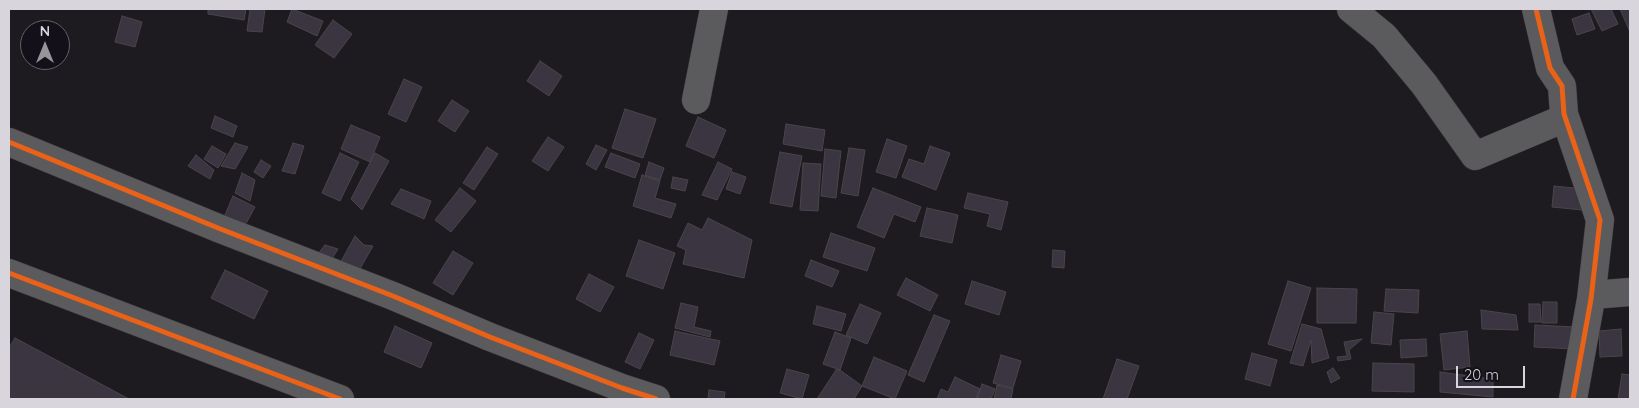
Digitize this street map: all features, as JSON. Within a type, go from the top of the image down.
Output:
[{"type":"street","points":[[696,100],[714,9]]},
{"type":"street","points":[[1351,9],[1384,36],[1424,84],[1475,156],[1565,118]]},
{"type":"street","points":[[1536,9],[1550,68],[1562,86],[1565,118],[1600,220],[1592,295],[1573,399]]},
{"type":"street","points":[[9,142],[498,340],[622,388],[656,399]]},
{"type":"street","points":[[9,273],[340,399]]},
{"type":"street","points":[[1592,295],[1630,292]]},
{"type":"building","points":[[208,9],[246,9],[244,20],[208,14]]},
{"type":"building","points":[[250,9],[265,9],[262,32],[247,31]]},
{"type":"building","points":[[292,9],[323,21],[317,36],[287,22]]},
{"type":"building","points":[[1591,9],[1611,9],[1618,24],[1602,31]]},
{"type":"building","points":[[1620,9],[1630,9],[1630,32]]},
{"type":"building","points":[[1589,13],[1595,29],[1577,35],[1572,19]]},
{"type":"building","points":[[122,16],[142,22],[135,47],[115,42]]},
{"type":"building","points":[[333,20],[352,34],[334,58],[315,45]]},
{"type":"building","points":[[540,61],[562,76],[549,96],[527,81]]},
{"type":"building","points":[[404,79],[422,87],[406,122],[388,114]]},
{"type":"building","points":[[452,100],[469,111],[455,132],[438,121]]},
{"type":"building","points":[[625,109],[656,119],[643,158],[612,148]]},
{"type":"building","points":[[215,116],[237,126],[233,137],[211,128]]},
{"type":"building","points":[[698,117],[726,130],[714,158],[686,146]]},
{"type":"building","points":[[786,124],[825,130],[822,151],[783,144]]},
{"type":"building","points":[[351,125],[380,137],[370,162],[341,149]]},
{"type":"building","points":[[548,137],[564,147],[548,171],[532,161]]},
{"type":"building","points":[[887,139],[907,146],[896,178],[876,172]]},
{"type":"building","points":[[235,143],[248,147],[235,169],[221,166]]},
{"type":"building","points":[[293,143],[304,146],[295,174],[282,171]]},
{"type":"building","points":[[596,145],[607,150],[596,170],[586,164]]},
{"type":"building","points":[[212,146],[226,154],[218,168],[204,159]]},
{"type":"building","points":[[930,146],[950,153],[936,190],[902,177],[909,159],[924,164]]},
{"type":"building","points":[[487,147],[498,154],[474,190],[463,183]]},
{"type":"building","points":[[849,148],[865,150],[858,196],[841,193]]},
{"type":"building","points":[[825,149],[841,151],[836,198],[821,196]]},
{"type":"building","points":[[780,152],[802,156],[792,207],[770,203]]},
{"type":"building","points":[[340,153],[359,162],[340,201],[322,193]]},
{"type":"building","points":[[375,153],[389,161],[362,210],[351,199]]},
{"type":"building","points":[[611,153],[640,164],[635,178],[605,167]]},
{"type":"building","points":[[196,155],[214,170],[210,179],[188,166]]},
{"type":"building","points":[[261,160],[271,166],[263,178],[254,172]]},
{"type":"building","points":[[649,162],[664,168],[660,180],[645,175]]},
{"type":"building","points":[[718,162],[732,169],[717,200],[702,195]]},
{"type":"building","points":[[803,163],[821,164],[818,211],[800,210]]},
{"type":"building","points":[[732,172],[746,177],[740,194],[726,189]]},
{"type":"building","points":[[242,173],[255,180],[250,201],[235,193]]},
{"type":"building","points":[[642,175],[660,181],[655,198],[676,204],[671,218],[633,206]]},
{"type":"building","points":[[673,177],[688,180],[685,191],[671,188]]},
{"type":"building","points":[[1554,186],[1584,189],[1582,210],[1552,207]]},
{"type":"building","points":[[460,188],[476,201],[451,232],[435,220]]},
{"type":"building","points":[[873,188],[921,207],[915,222],[894,214],[884,238],[857,227]]},
{"type":"building","points":[[401,189],[431,201],[424,219],[391,204]]},
{"type":"building","points":[[968,193],[1008,202],[1001,230],[987,226],[990,214],[964,208]]},
{"type":"building","points":[[233,196],[255,207],[244,227],[225,215]]},
{"type":"building","points":[[927,208],[958,215],[952,243],[920,236]]},
{"type":"building","points":[[708,218],[752,240],[744,278],[683,264],[686,250],[677,246],[688,223],[702,230]]},
{"type":"building","points":[[831,233],[875,248],[867,271],[823,257]]},
{"type":"building","points":[[355,236],[364,245],[373,246],[357,274],[339,265]]},
{"type":"building","points":[[639,240],[675,253],[663,289],[626,276]]},
{"type":"building","points":[[325,245],[338,249],[330,262],[317,255]]},
{"type":"building","points":[[1053,250],[1065,251],[1064,268],[1052,267]]},
{"type":"building","points":[[453,251],[473,263],[453,295],[433,283]]},
{"type":"building","points":[[811,260],[839,271],[832,287],[805,276]]},
{"type":"building","points":[[225,270],[268,291],[254,319],[211,298]]},
{"type":"building","points":[[589,274],[614,287],[600,312],[576,299]]},
{"type":"building","points":[[906,278],[938,295],[930,311],[897,295]]},
{"type":"building","points":[[972,281],[1006,292],[999,315],[965,304]]},
{"type":"building","points":[[1288,281],[1311,288],[1291,351],[1268,344]]},
{"type":"building","points":[[1317,288],[1357,289],[1356,323],[1317,323]]},
{"type":"building","points":[[1386,289],[1419,290],[1418,313],[1384,311]]},
{"type":"building","points":[[1543,302],[1557,302],[1557,323],[1542,323]]},
{"type":"building","points":[[681,303],[698,307],[694,327],[711,331],[710,337],[675,328]]},
{"type":"building","points":[[860,304],[881,313],[867,344],[846,335]]},
{"type":"building","points":[[1529,304],[1540,304],[1541,322],[1529,322]]},
{"type":"building","points":[[817,306],[846,314],[841,331],[813,324]]},
{"type":"building","points":[[1481,310],[1516,315],[1518,330],[1482,329]]},
{"type":"building","points":[[1374,312],[1394,314],[1391,345],[1371,343]]},
{"type":"building","points":[[934,315],[950,321],[924,382],[908,375]]},
{"type":"building","points":[[1302,324],[1321,329],[1329,358],[1312,363],[1311,340],[1303,366],[1290,363]]},
{"type":"building","points":[[1535,325],[1575,327],[1575,349],[1534,347]]},
{"type":"building","points":[[395,326],[432,343],[421,368],[384,352]]},
{"type":"building","points":[[1621,329],[1622,356],[1600,357],[1599,331]]},
{"type":"building","points":[[675,331],[720,341],[714,365],[670,355]]},
{"type":"building","points":[[1467,331],[1470,367],[1444,370],[1440,334]]},
{"type":"building","points":[[835,332],[851,338],[840,370],[823,364]]},
{"type":"building","points":[[639,333],[654,340],[640,369],[625,362]]},
{"type":"building","points":[[15,338],[129,399],[9,399],[9,348]]},
{"type":"building","points":[[1362,339],[1349,350],[1351,359],[1338,361],[1337,357],[1347,356],[1344,342]]},
{"type":"building","points":[[1426,339],[1427,356],[1401,358],[1400,340]]},
{"type":"building","points":[[1252,353],[1277,360],[1270,386],[1245,379]]},
{"type":"building","points":[[1001,355],[1021,361],[1013,388],[993,383]]},
{"type":"building","points":[[874,357],[907,371],[895,399],[862,386]]},
{"type":"building","points":[[1117,359],[1139,366],[1127,399],[1103,399]]},
{"type":"building","points":[[1373,363],[1414,364],[1414,392],[1372,391]]},
{"type":"building","points":[[1333,368],[1340,378],[1331,383],[1327,372]]},
{"type":"building","points":[[787,369],[809,375],[802,399],[780,393]]},
{"type":"building","points":[[836,370],[840,370],[862,386],[854,399],[817,399]]},
{"type":"building","points":[[1440,372],[1493,379],[1493,397],[1440,392]]},
{"type":"building","points":[[1622,374],[1630,375],[1630,399],[1618,399]]},
{"type":"building","points":[[955,377],[980,389],[976,399],[937,399],[941,389],[948,392]]},
{"type":"building","points":[[982,384],[995,389],[991,399],[977,399]]},
{"type":"building","points":[[997,385],[1013,389],[1011,399],[994,399]]},
{"type":"building","points":[[709,390],[725,392],[724,399],[708,399]]},
{"type":"cycle path","points":[[1536,9],[1550,68],[1562,86],[1564,114],[1600,220],[1591,299],[1573,399]]},
{"type":"cycle path","points":[[9,142],[218,228],[393,296],[490,337],[622,388],[656,399]]},
{"type":"cycle path","points":[[9,273],[340,399]]}]
